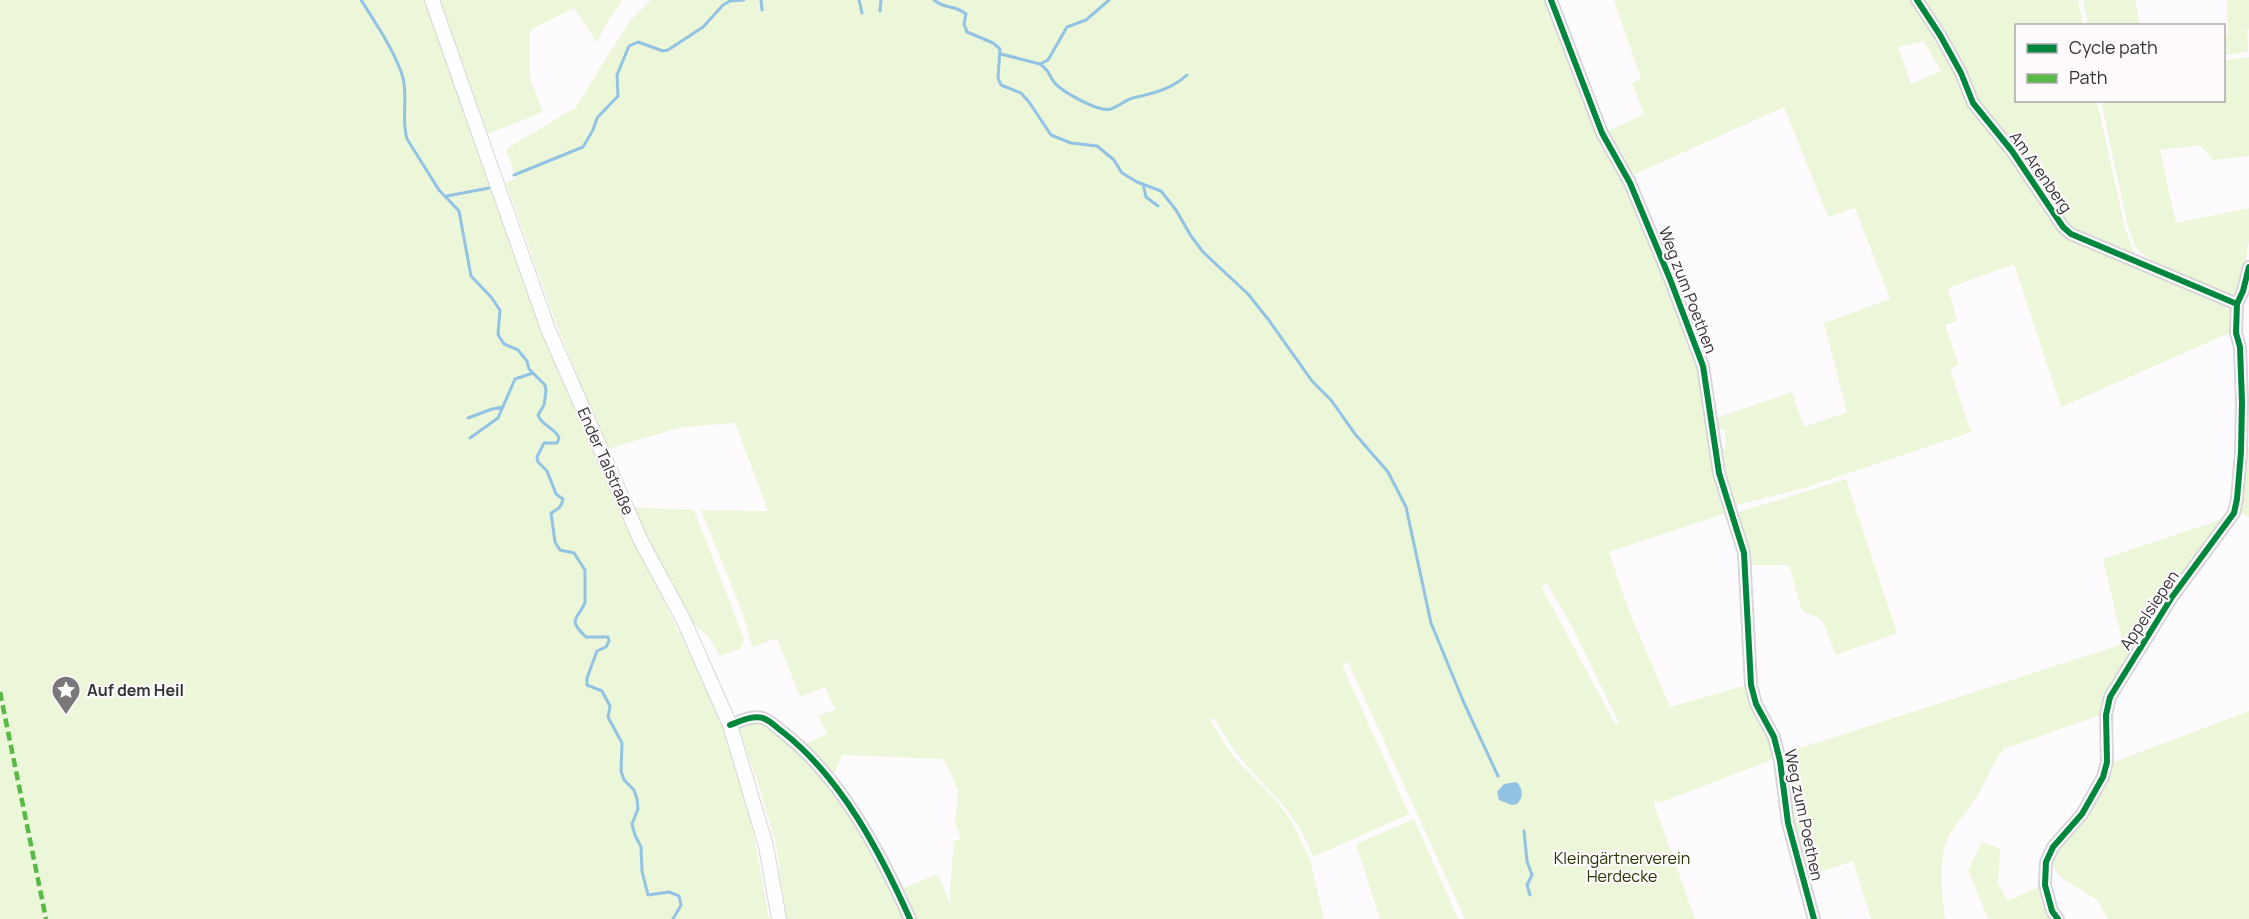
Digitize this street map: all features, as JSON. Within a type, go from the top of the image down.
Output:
[{"type":"main road","name":"Ender Talstraße","points":[[432,0],[548,329],[641,541],[683,620],[730,725],[766,846],[779,919]]},
{"type":"street","name":"Weg zum Poethen","points":[[1551,0],[1602,132],[1630,183],[1703,366],[1719,473],[1744,553],[1751,685],[1756,704],[1774,737],[1780,761],[1788,823],[1814,919]]},
{"type":"street","name":"Am Arenberg","points":[[1917,0],[1940,35],[1961,74],[1973,103],[2012,151],[2063,227],[2071,234],[2237,304]]},
{"type":"street","name":"Appelsiepen","points":[[2058,919],[2052,911],[2045,885],[2046,862],[2053,847],[2082,814],[2103,777],[2107,762],[2106,715],[2110,697],[2172,597],[2234,513],[2241,452],[2242,402],[2240,347],[2236,333],[2237,304],[2249,267]]},
{"type":"street","points":[[730,725],[752,717],[765,719],[816,762],[857,814],[910,919]]},
{"type":"green space","points":[[0,0],[426,0],[542,333],[605,478],[724,726],[747,796],[769,919],[0,919]]},
{"type":"green space","points":[[438,0],[623,0],[609,19],[597,42],[574,8],[530,30],[530,78],[543,112],[488,134]]},
{"type":"green space","name":"Kleingärtnerverein Herdecke","points":[[651,0],[1547,0],[1632,194],[1701,367],[1730,512],[1609,552],[1626,603],[1670,707],[1747,685],[1771,737],[1777,758],[1659,803],[1655,800],[1654,804],[1695,919],[1465,919],[1348,662],[1342,665],[1409,814],[1313,857],[1290,814],[1237,754],[1214,718],[1210,720],[1231,754],[1276,800],[1292,822],[1310,860],[1324,919],[912,919],[898,890],[938,874],[951,906],[954,841],[961,840],[955,822],[958,790],[944,759],[843,755],[831,779],[803,745],[827,734],[818,716],[835,709],[825,687],[800,697],[777,638],[752,647],[744,617],[701,510],[768,511],[735,423],[682,427],[607,449],[557,326],[506,183],[516,178],[506,149],[575,108],[629,22]],"holes":[[[1544,584],[1548,585],[1574,630],[1619,723],[1615,724],[1542,588]]]},
{"type":"green space","points":[[1614,0],[2078,0],[2083,24],[2015,24],[2015,102],[2097,102],[2125,228],[2133,250],[2142,261],[2072,232],[2065,225],[2014,149],[1975,102],[1963,72],[1943,34],[1935,37],[1958,74],[1970,104],[2010,151],[2062,229],[2070,235],[2231,306],[2234,331],[2061,407],[2014,264],[1948,288],[1957,321],[1945,325],[1959,364],[1950,369],[1971,432],[1801,489],[1733,506],[1719,450],[1726,449],[1725,429],[1717,429],[1716,418],[1792,392],[1804,427],[1847,412],[1824,323],[1890,299],[1855,208],[1828,217],[1784,107],[1631,176],[1604,133],[1644,114],[1632,83],[1641,79]],"holes":[[[1924,41],[1941,71],[1911,84],[1898,47]]]},
{"type":"green space","points":[[2083,0],[2135,0],[2140,24],[2088,24]]},
{"type":"green space","points":[[2227,0],[2249,0],[2249,29],[2240,32],[2247,31],[2248,52],[2225,55],[2225,35],[2228,34]]},
{"type":"green space","points":[[2249,57],[2249,156],[2213,160],[2200,145],[2160,150],[2176,223],[2249,208],[2249,241],[2240,291],[2233,295],[2158,266],[2136,248],[2128,227],[2101,102],[2225,102],[2225,61]]},
{"type":"green space","points":[[2249,447],[2249,517],[2238,512],[2242,450]]},
{"type":"green space","points":[[1846,479],[1897,633],[1836,655],[1822,620],[1802,611],[1789,565],[1749,565],[1736,513]]},
{"type":"green space","points":[[631,507],[694,510],[744,639],[740,649],[720,656],[707,635],[686,618]]},
{"type":"green space","points":[[2226,518],[2103,714],[2004,749],[1976,798],[1950,834],[1944,848],[1942,879],[1945,919],[1871,919],[1853,861],[1805,877],[1792,821],[1782,754],[2123,644],[2103,559]]},
{"type":"green space","points":[[2249,711],[2249,919],[2108,919],[2097,900],[2059,876],[2052,863],[2057,851],[2109,764]]},
{"type":"green space","points":[[752,719],[765,721],[800,749],[856,818],[908,919],[786,919],[776,845],[761,792],[738,727]]},
{"type":"green space","points":[[1414,819],[1458,919],[1380,919],[1356,844]]},
{"type":"green space","points":[[1982,842],[2000,849],[1998,884],[2008,901],[2040,886],[2054,919],[1988,919],[1968,870]]},
{"type":"water","points":[[1517,782],[1522,793],[1517,804],[1512,805],[1499,800],[1497,792],[1504,784]]},
{"type":"waterway","points":[[361,0],[400,68],[405,93],[407,139],[439,190],[459,211],[471,276],[500,310],[498,334],[504,344],[518,350],[527,361],[529,369],[545,385],[544,405],[538,415],[559,438],[557,443],[544,443],[537,457],[538,462],[547,471],[556,494],[563,499],[559,508],[551,513],[555,542],[560,550],[574,553],[585,570],[585,603],[575,623],[586,637],[608,637],[609,641],[606,647],[597,651],[587,678],[587,685],[602,691],[610,706],[608,717],[622,743],[621,771],[624,780],[634,790],[637,799],[638,809],[632,824],[641,847],[642,871],[648,895],[669,892],[679,896],[681,905],[673,919]]},
{"type":"waterway","points":[[514,175],[583,147],[597,118],[618,96],[617,75],[629,46],[638,42],[663,51],[668,50],[703,27],[723,5],[730,1],[744,0]]},
{"type":"waterway","points":[[761,0],[762,10]]},
{"type":"waterway","points":[[859,0],[862,13]]},
{"type":"waterway","points":[[880,11],[881,0]]},
{"type":"waterway","points":[[934,0],[966,14],[964,24],[967,32],[993,43],[1000,49],[998,78],[1001,85],[1021,93],[1051,135],[1071,143],[1097,146],[1114,160],[1122,173],[1137,182],[1161,191],[1203,252],[1248,294],[1312,381],[1331,400],[1355,434],[1388,472],[1406,507],[1431,623],[1464,703],[1498,776]]},
{"type":"waterway","points":[[1001,54],[1040,64],[1048,60],[1067,27],[1086,20],[1109,0]]},
{"type":"waterway","points":[[1040,64],[1064,91],[1090,105],[1105,109],[1114,108],[1127,100],[1164,89],[1187,75]]},
{"type":"waterway","points":[[1143,184],[1146,197],[1158,206]]},
{"type":"waterway","points":[[447,196],[489,188]]},
{"type":"waterway","points":[[470,438],[498,418],[515,379],[533,373]]},
{"type":"waterway","points":[[468,418],[503,407]]},
{"type":"waterway","points":[[1524,831],[1527,861],[1532,875],[1527,885],[1530,895]]},
{"type":"marked path","points":[[0,692],[46,919]]},
{"type":"cycle path","points":[[1551,0],[1602,133],[1630,183],[1703,366],[1719,473],[1744,553],[1751,685],[1756,704],[1774,737],[1780,761],[1788,823],[1814,919]]},
{"type":"cycle path","points":[[1917,0],[1961,73],[1973,103],[2012,151],[2063,227],[2071,234],[2237,304]]},
{"type":"cycle path","points":[[2058,919],[2052,911],[2045,885],[2046,862],[2053,847],[2082,814],[2103,777],[2107,762],[2106,715],[2110,697],[2172,597],[2234,513],[2241,452],[2242,402],[2240,347],[2236,333],[2237,304],[2249,267]]},
{"type":"cycle path","points":[[730,725],[752,718],[765,719],[805,751],[824,772],[858,818],[886,868],[910,919]]},
{"type":"place","name":"Auf dem Heil","points":[[66,716]]}]
